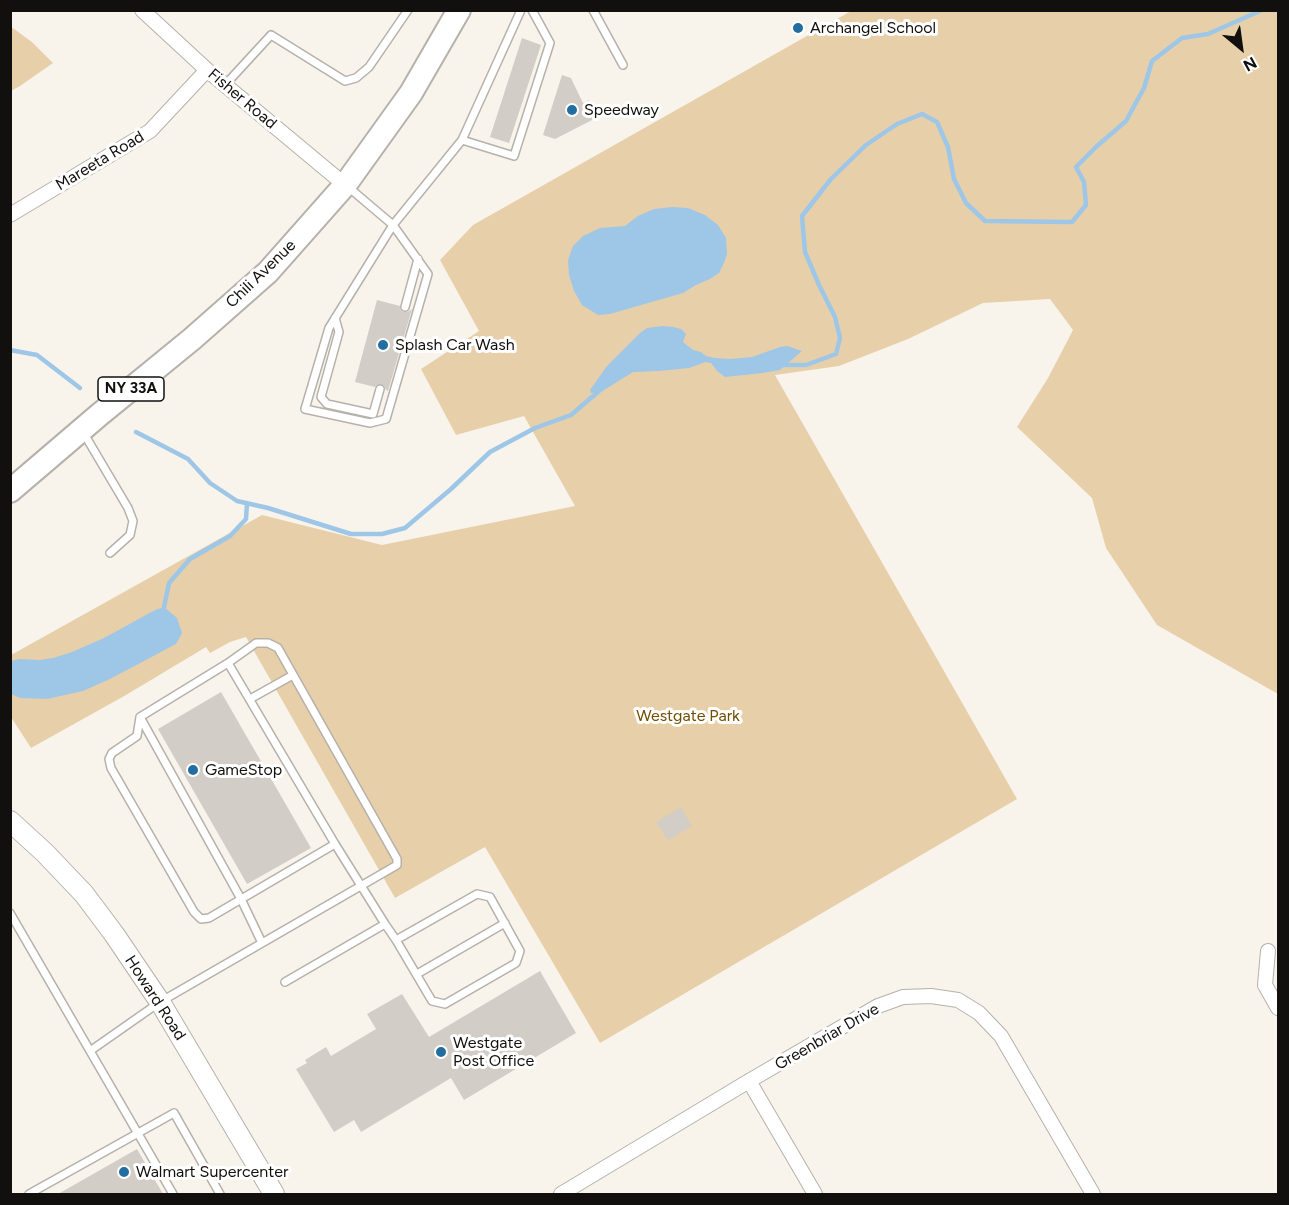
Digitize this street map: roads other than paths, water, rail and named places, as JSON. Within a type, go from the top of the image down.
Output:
[{"type":"main road","name":"Chili Avenue","points":[[10,491],[192,339],[268,272],[345,185],[411,93],[459,10]]},
{"type":"main road","name":"Howard Road","points":[[10,821],[84,894],[114,934],[160,1002],[274,1194]]},
{"type":"street","name":"Fisher Road","points":[[142,10],[224,85],[345,185]]},
{"type":"street","name":"Mareeta Road","points":[[10,215],[150,131],[207,70]]},
{"type":"street","points":[[1268,951],[1265,985],[1278,1008]]},
{"type":"street","name":"Greenbriar Drive","points":[[561,1194],[878,1006],[903,997],[931,996],[958,1000],[979,1013],[1001,1036],[1093,1194]]},
{"type":"street","points":[[749,1081],[814,1194]]},
{"type":"lane","points":[[224,85],[271,35],[345,81],[356,78],[369,67],[408,10]]},
{"type":"lane","points":[[345,185],[393,225],[428,274],[386,419],[370,423],[305,409],[329,328],[393,225],[462,140],[521,10]]},
{"type":"lane","points":[[462,140],[514,156],[550,43],[531,10]]},
{"type":"lane","points":[[593,10],[623,65]]},
{"type":"lane","points":[[405,307],[418,259]]},
{"type":"lane","points":[[335,318],[339,332],[321,397],[327,404],[373,414],[380,389]]},
{"type":"lane","points":[[82,430],[128,508],[133,521],[130,535],[110,553]]},
{"type":"lane","points":[[90,1050],[160,1002],[397,865],[397,859],[278,648],[268,643],[256,643],[228,663],[140,717],[137,736],[112,753],[109,759],[111,768],[194,912],[201,919],[209,918],[336,844]]},
{"type":"lane","points":[[228,663],[432,1001],[445,1004],[516,963],[520,951],[490,897],[477,894],[396,940]]},
{"type":"lane","points":[[250,699],[292,675]]},
{"type":"lane","points":[[140,717],[241,899],[262,943]]},
{"type":"lane","points":[[10,913],[173,1194]]},
{"type":"lane","points":[[417,974],[504,923]]},
{"type":"lane","points":[[285,982],[385,924]]},
{"type":"lane","points":[[29,1194],[174,1113],[220,1194]]},
{"type":"water","points":[[688,208],[705,215],[718,225],[726,238],[727,254],[719,273],[683,293],[610,314],[598,315],[582,305],[569,275],[568,260],[573,246],[583,236],[600,228],[625,226],[638,216],[654,209]]},
{"type":"water","points":[[662,326],[681,329],[686,334],[683,342],[693,350],[715,358],[752,357],[787,346],[802,351],[780,370],[725,377],[711,363],[705,362],[689,368],[633,372],[601,392],[591,393],[590,390],[607,366],[640,333],[647,328]]},
{"type":"water","points":[[164,607],[177,618],[182,633],[176,644],[83,691],[47,699],[20,698],[11,694],[11,661],[53,658],[72,652]]},
{"type":"waterway","points":[[782,365],[806,365],[836,354],[840,338],[835,317],[805,252],[802,216],[831,179],[866,145],[897,124],[922,114],[937,122],[948,147],[954,179],[966,203],[985,221],[1072,222],[1086,205],[1084,182],[1076,167],[1126,121],[1144,88],[1152,61],[1182,38],[1208,34],[1262,10]]},
{"type":"waterway","points":[[10,350],[37,355],[80,388]]},
{"type":"waterway","points":[[136,432],[188,459],[210,483],[237,501],[268,508],[351,534],[382,534],[405,528],[490,452],[535,428],[571,415],[599,391]]},
{"type":"waterway","points":[[164,607],[169,583],[190,559],[230,536],[246,519],[247,503]]},
{"type":"place","name":"Archangel School","points":[[798,28]]},
{"type":"place","name":"Speedway","points":[[572,110]]},
{"type":"place","name":"Splash Car Wash","points":[[383,345]]},
{"type":"place","name":"GameStop","points":[[193,770]]},
{"type":"place","name":"Westgate Post Office","points":[[441,1052]]},
{"type":"place","name":"Walmart Supercenter","points":[[124,1172]]},
{"type":"park label","name":"Westgate Park","points":[[688,716]]}]
